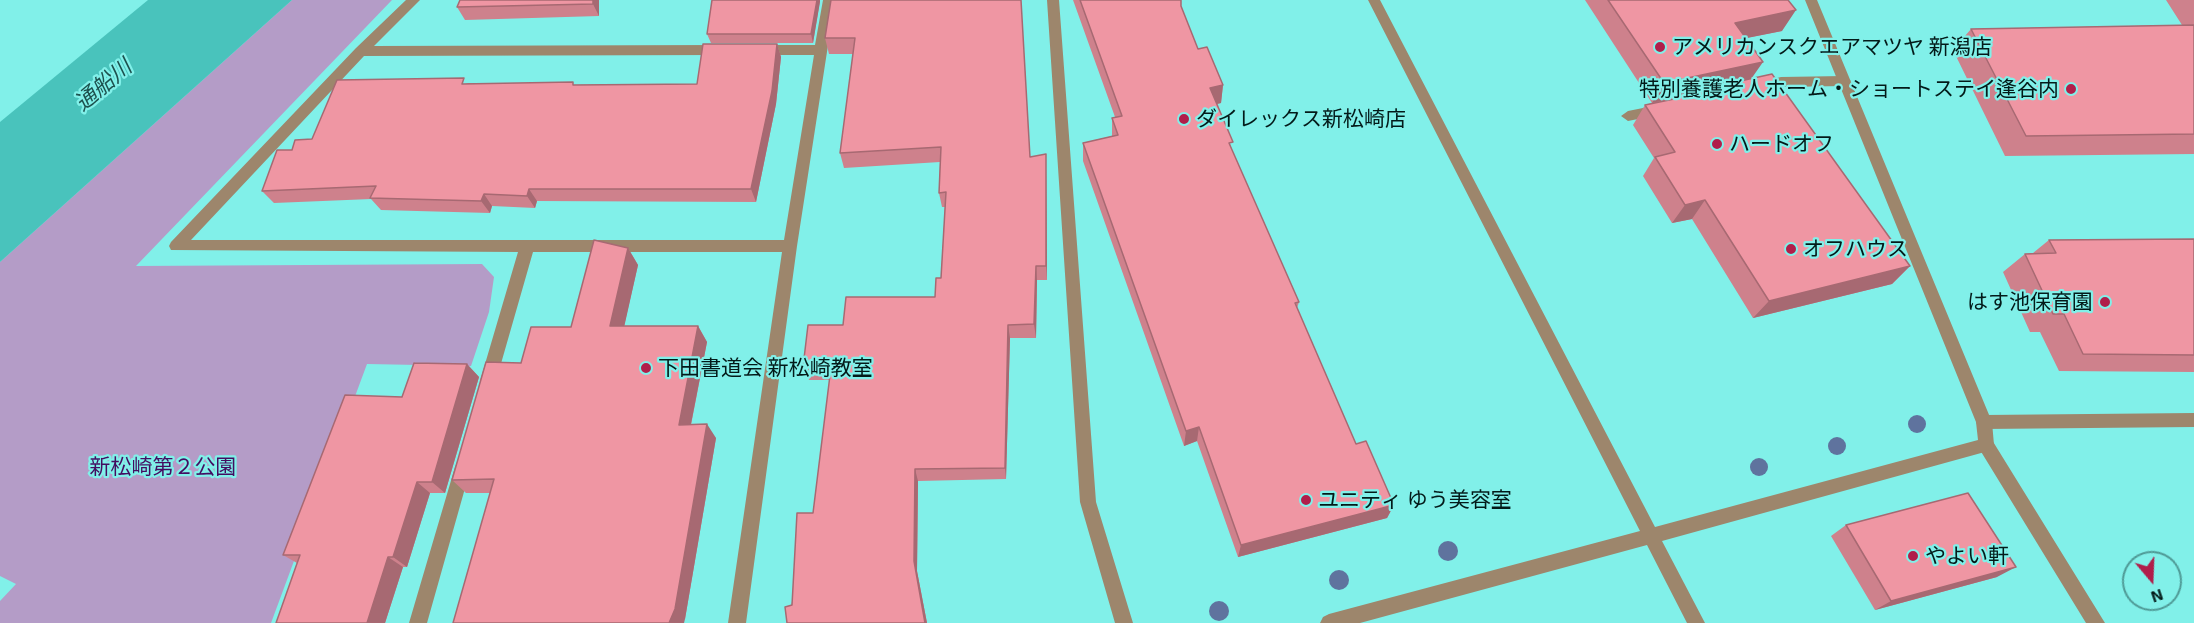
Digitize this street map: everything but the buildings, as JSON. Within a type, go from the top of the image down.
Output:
[{"type":"street","points":[[414,0],[361,51],[176,246],[790,246]]},
{"type":"street","points":[[737,623],[790,246],[829,0]]},
{"type":"street","points":[[1053,0],[1088,502],[1124,623]]},
{"type":"street","points":[[1374,0],[1696,623]]},
{"type":"street","points":[[1811,0],[1984,422],[1986,445],[2096,623]]},
{"type":"street","points":[[361,51],[820,50]]},
{"type":"street","points":[[1748,90],[1781,82],[1844,81]]},
{"type":"street","points":[[1628,116],[1672,107]]},
{"type":"street","points":[[484,394],[527,246]]},
{"type":"street","points":[[1984,422],[2194,420]]},
{"type":"street","points":[[1329,623],[1986,445]]},
{"type":"street","points":[[418,623],[468,452]]},
{"type":"green space","name":"新松崎第２公園","points":[[292,0],[392,0],[136,266],[482,264],[494,277],[489,312],[471,366],[367,364],[271,623],[0,623],[0,601],[16,584],[0,576],[0,262]]},
{"type":"water","name":"通船川","points":[[148,0],[292,0],[0,262],[0,122]]},
{"type":"place","name":"アメリカンスクエアマツヤ 新潟店","points":[[1660,47]]},
{"type":"place","name":"特別養護老人ホーム・ショートステイ逢谷内","points":[[2071,89]]},
{"type":"place","name":"ダイレックス新松崎店","points":[[1184,119]]},
{"type":"place","name":"ハードオフ","points":[[1717,144]]},
{"type":"place","name":"オフハウス","points":[[1791,249]]},
{"type":"place","name":"はす池保育園","points":[[2105,302]]},
{"type":"place","name":"下田書道会 新松崎教室","points":[[646,368]]},
{"type":"place","name":"ユニティ ゆう美容室","points":[[1306,500]]},
{"type":"place","name":"やよい軒","points":[[1913,556]]}]
